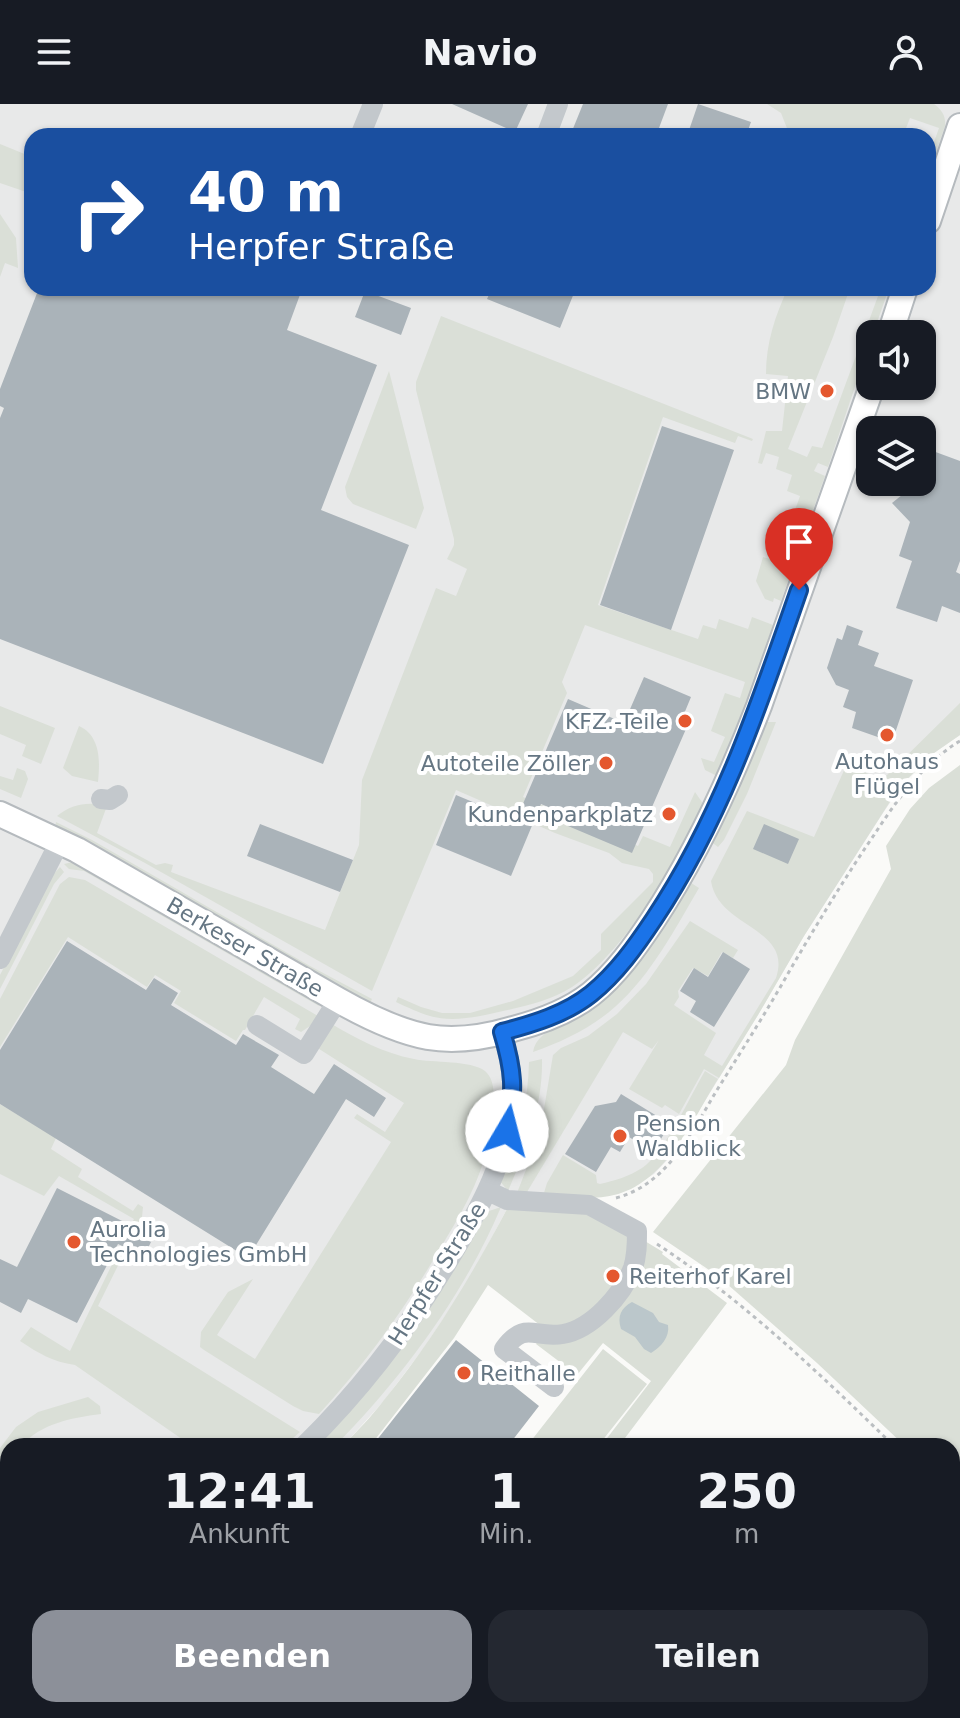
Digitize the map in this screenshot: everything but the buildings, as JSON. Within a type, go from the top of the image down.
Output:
[{"type":"main road","points":[[936,197],[960,126]]},
{"type":"main road","points":[[895,320],[902,296]]},
{"type":"main road","points":[[502,1032],[536,1023],[572,1007],[591,994],[626,959],[670,894],[709,823],[746,740],[867,400]]},
{"type":"main road","name":"Berkeser Straße","points":[[0,814],[60,841],[338,1000],[387,1024],[426,1037],[463,1039],[502,1032]]},
{"type":"street","points":[[363,128],[373,104]]},
{"type":"street","points":[[549,128],[558,104]]},
{"type":"street","points":[[0,959],[60,841]]},
{"type":"street","points":[[257,1025],[304,1054],[338,1000]]},
{"type":"street","name":"Herpfer Straße","points":[[312,1438],[388,1353],[433,1287],[488,1191],[511,1111],[511,1064],[502,1032]]},
{"type":"street","points":[[488,1191],[507,1200],[589,1205],[637,1231],[632,1268],[610,1303],[593,1320],[578,1331],[562,1334],[547,1336],[525,1331],[513,1336],[504,1349],[554,1387]]},
{"type":"path","points":[[589,1205],[630,1194],[657,1176],[676,1157],[763,1017],[831,899],[893,807],[931,764],[960,741]]},
{"type":"path","points":[[637,1231],[732,1299],[885,1438]]},
{"type":"shaded area","points":[[0,104],[960,104],[960,735],[934,753],[902,785],[804,936],[671,1156],[654,1174],[618,1194],[508,1207],[468,1282],[383,1402],[350,1438],[0,1438]]},
{"type":"shaded area","points":[[767,104],[934,104],[943,114],[945,126],[936,152],[939,128],[910,118],[906,128],[787,128],[781,113]]},
{"type":"shaded area","points":[[0,144],[24,154],[24,191],[0,183]]},
{"type":"shaded area","points":[[0,214],[16,238],[18,268],[5,263],[0,277]]},
{"type":"shaded area","points":[[785,296],[847,296],[788,449],[807,457],[812,446],[822,448],[856,356],[856,384],[828,467],[818,463],[814,471],[825,476],[781,601],[774,598],[773,602],[765,599],[756,581],[763,557],[777,561],[800,496],[787,491],[792,475],[776,469],[779,457],[766,453],[762,464],[758,463],[766,431],[782,431],[788,376],[766,374],[772,330]]},
{"type":"shaded area","points":[[878,296],[886,296],[878,320],[869,320]]},
{"type":"shaded area","points":[[441,316],[753,439],[738,436],[735,443],[663,417],[598,605],[698,639],[703,625],[716,629],[719,619],[748,629],[752,617],[773,625],[741,719],[717,776],[705,770],[701,758],[714,762],[725,737],[711,731],[725,693],[740,698],[745,682],[585,625],[562,682],[567,693],[523,797],[638,846],[643,836],[670,847],[695,792],[704,805],[648,904],[592,972],[564,992],[530,1005],[458,1019],[430,1016],[396,1002],[398,997],[442,1013],[470,1013],[513,1001],[573,976],[601,950],[601,934],[653,882],[653,874],[649,869],[622,863],[609,853],[456,790],[372,991],[57,816],[80,805],[107,806],[97,833],[156,865],[173,865],[171,872],[325,930],[359,845],[362,780],[436,588],[456,596],[467,569],[447,559],[454,539],[416,390],[416,382]]},
{"type":"shaded area","points":[[389,371],[424,508],[416,529],[353,504],[347,497],[345,487]]},
{"type":"shaded area","points":[[960,703],[960,735],[934,753],[900,786],[804,936],[719,1078],[704,1069],[679,1114],[665,1105],[662,1108],[629,1089],[659,1040],[652,1049],[623,1032],[527,1192],[517,1193],[542,1121],[553,1055],[588,1036],[617,1014],[646,984],[690,921],[738,950],[733,958],[722,952],[708,976],[693,968],[678,991],[679,997],[674,1005],[716,1033],[704,1055],[722,1066],[776,978],[778,961],[774,948],[765,937],[726,909],[716,897],[711,881],[747,811],[814,837],[846,766],[883,779]]},
{"type":"shaded area","points":[[0,706],[55,728],[41,764],[22,756],[26,745],[0,734]]},
{"type":"shaded area","points":[[763,722],[776,722],[747,794],[718,847],[710,841]]},
{"type":"shaded area","points":[[79,726],[92,736],[98,750],[98,782],[72,776],[63,768]]},
{"type":"shaded area","points":[[960,765],[960,1438],[897,1438],[718,1276],[653,1232],[786,1065],[795,1040],[891,869],[886,846],[910,809],[929,788]]},
{"type":"shaded area","points":[[17,768],[25,771],[28,779],[21,798],[0,789],[0,776],[13,780]]},
{"type":"shaded area","points":[[56,822],[372,999],[369,1005],[55,829]]},
{"type":"shaded area","points":[[79,862],[316,997],[319,1006],[84,871],[69,869],[64,864]]},
{"type":"shaded area","points":[[60,867],[64,872],[54,884],[0,989],[0,975],[50,878]]},
{"type":"shaded area","points":[[69,877],[85,880],[318,1016],[301,1032],[295,1029],[300,1019],[264,997],[236,1041],[174,1003],[181,991],[155,975],[147,987],[68,937],[0,1047],[0,999],[60,884]]},
{"type":"shaded area","points":[[688,881],[699,888],[662,951],[629,994],[587,1027],[533,1052],[538,1040],[556,1027]]},
{"type":"shaded area","points":[[330,1023],[392,1053],[414,1059],[479,1067],[489,1075],[494,1102],[487,1151],[458,1218],[398,1316],[319,1414],[293,1406],[200,1347],[201,1332],[228,1292],[253,1279],[217,1335],[255,1359],[391,1142],[354,1118],[357,1114],[385,1132],[404,1103],[316,1047]]},
{"type":"shaded area","points":[[542,1059],[536,1110],[508,1191],[499,1180],[521,1122],[529,1062]]},
{"type":"shaded area","points":[[705,1071],[718,1079],[677,1146],[651,1176],[635,1187],[609,1196],[543,1196],[563,1155],[596,1175],[600,1184],[642,1168],[668,1137]]},
{"type":"shaded area","points":[[0,1104],[56,1138],[51,1149],[82,1169],[78,1177],[133,1211],[138,1204],[143,1207],[142,1217],[98,1306],[300,1432],[293,1438],[180,1438],[75,1365],[46,1356],[20,1341],[31,1327],[70,1351],[134,1219],[59,1176],[44,1196],[0,1174]]},
{"type":"shaded area","points":[[501,1207],[469,1272],[429,1334],[384,1393],[343,1438],[321,1438],[486,1212]]},
{"type":"shaded area","points":[[508,1207],[586,1211],[625,1229],[663,1252],[727,1303],[625,1438],[607,1438],[651,1381],[603,1343],[577,1375],[536,1344],[545,1329],[488,1285],[454,1338],[376,1438],[350,1438],[419,1354],[466,1282]]},
{"type":"shaded area","points":[[632,1302],[668,1325],[664,1341],[651,1353],[635,1337],[621,1329],[621,1313]]},
{"type":"shaded area","points":[[603,1349],[647,1384],[604,1438],[533,1438]]},
{"type":"shaded area","points":[[88,1397],[100,1406],[101,1414],[58,1423],[29,1438],[8,1438],[16,1427],[38,1412]]},
{"type":"place","name":"BMW","points":[[827,391]]},
{"type":"place","name":"KFZ.-Teile","points":[[685,721]]},
{"type":"place","name":"Autohaus Flügel","points":[[887,735]]},
{"type":"place","name":"Autoteile Zöller","points":[[606,763]]},
{"type":"place","name":"Kundenparkplatz","points":[[669,814]]},
{"type":"place","name":"Pension Waldblick","points":[[620,1136]]},
{"type":"place","name":"Aurolia Technologies GmbH","points":[[74,1242]]},
{"type":"place","name":"Reiterhof Karel","points":[[613,1276]]},
{"type":"place","name":"Reithalle","points":[[464,1373]]},
{"type":"route","points":[[507,1131],[513,1088],[511,1064],[502,1032],[536,1023],[572,1007],[591,994],[626,959],[670,894],[709,823],[741,752],[799,590]]}]
